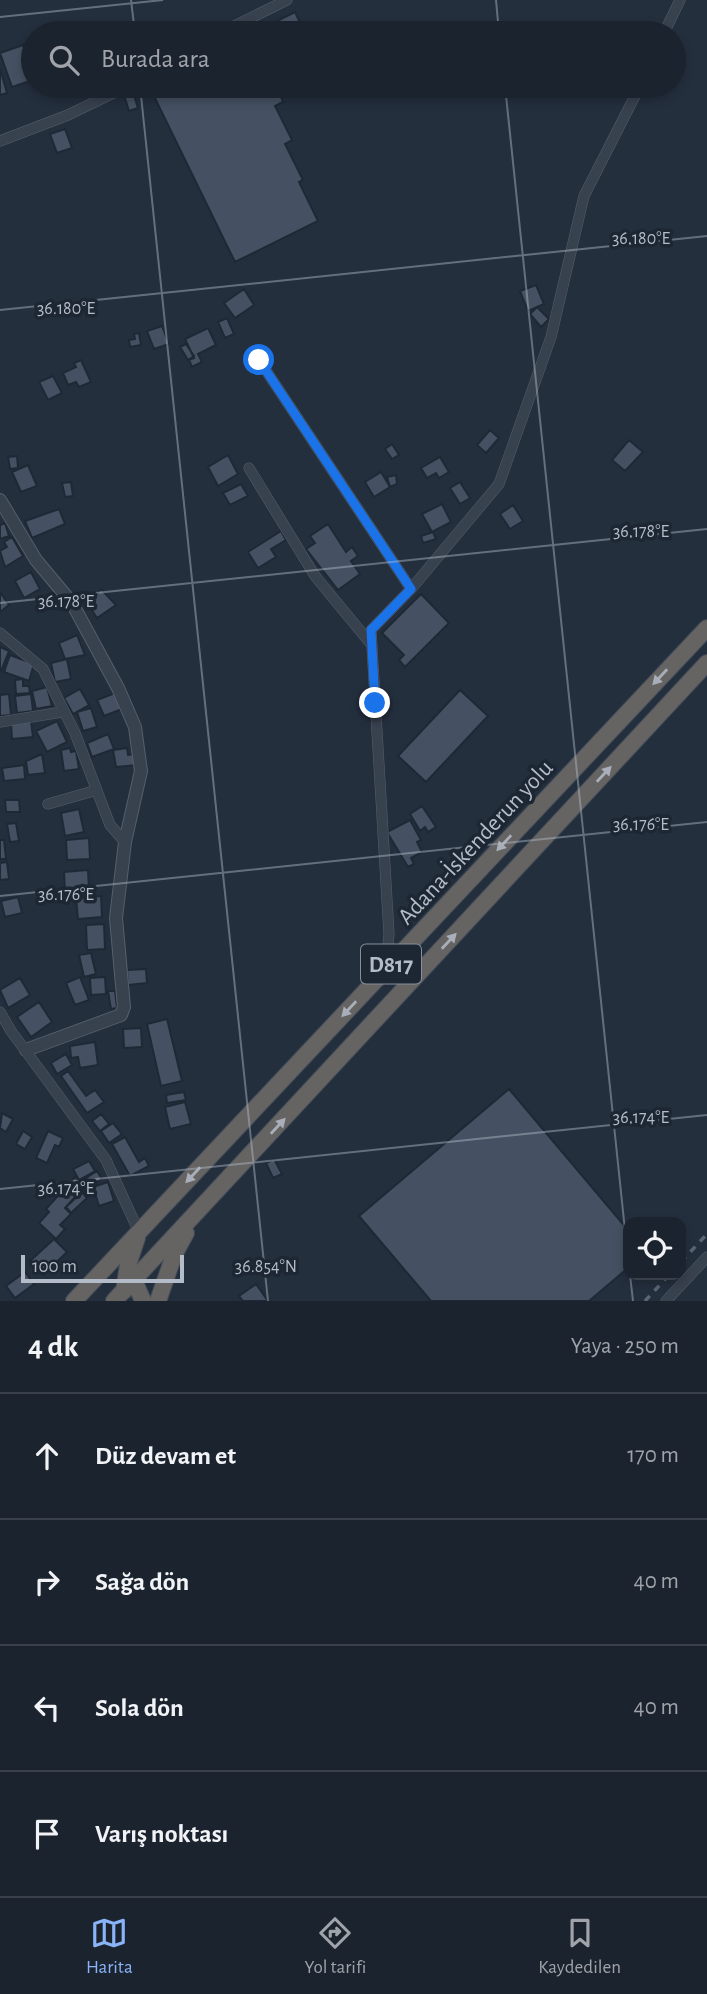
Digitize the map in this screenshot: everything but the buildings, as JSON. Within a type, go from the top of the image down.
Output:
[{"type":"highway","name":"Adana-İskenderun yolu","points":[[74,1301],[707,628]]},
{"type":"highway","name":"D817","points":[[125,1287],[197,1213],[707,663]]},
{"type":"highway","points":[[158,1301],[174,1255],[197,1213]]},
{"type":"highway","points":[[125,1287],[139,1232]]},
{"type":"highway","points":[[110,1263],[125,1287],[143,1301]]},
{"type":"street","points":[[244,21],[287,0]]},
{"type":"street","points":[[670,21],[680,0]]},
{"type":"street","points":[[0,141],[68,115],[103,98]]},
{"type":"street","points":[[386,969],[389,934],[371,630],[411,589],[499,484],[551,337],[584,196],[634,98]]},
{"type":"street","points":[[259,360],[411,589]]},
{"type":"street","points":[[249,468],[315,576],[371,645]]},
{"type":"street","points":[[0,500],[36,560],[72,603],[118,688],[135,727],[141,771],[125,842],[116,918],[124,1007],[121,1015],[113,1021],[26,1050]]},
{"type":"street","points":[[0,633],[43,669],[62,712],[75,733],[110,825],[125,842]]},
{"type":"street","points":[[0,722],[62,712]]},
{"type":"street","points":[[48,804],[97,790]]},
{"type":"street","points":[[0,1012],[106,1160],[139,1232]]},
{"type":"street","points":[[666,1301],[707,1257]]},
{"type":"railway","points":[[686,1257],[707,1234]]},
{"type":"railway","points":[[645,1301],[664,1280]]},
{"type":"route","points":[[259,360],[411,589],[371,630],[375,703]]}]
